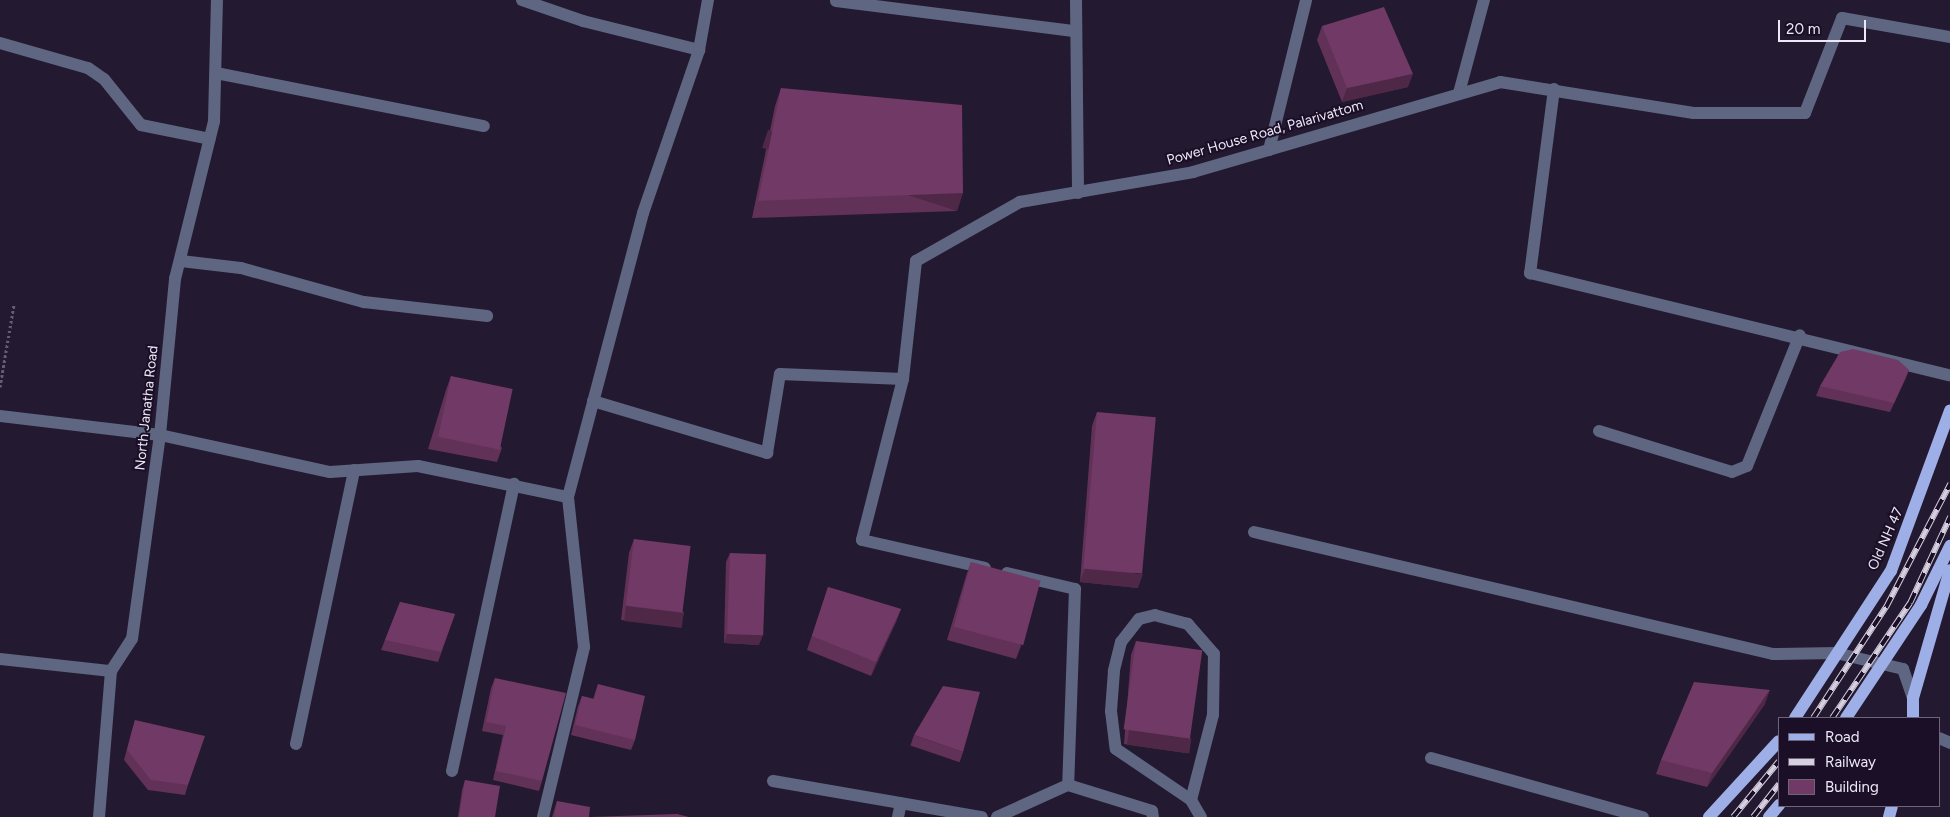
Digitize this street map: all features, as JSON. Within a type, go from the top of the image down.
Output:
[{"type":"main road","name":"Old NH 47","points":[[1796,717],[1891,571],[1950,411]]},
{"type":"main road","points":[[1847,717],[1885,664],[1950,546]]},
{"type":"main road","points":[[1913,717],[1912,698],[1950,570]]},
{"type":"main road","points":[[1709,817],[1778,741]]},
{"type":"main road","points":[[1769,817],[1778,806]]},
{"type":"street","name":"North Janatha Road","points":[[99,817],[111,671],[132,638],[160,435],[175,279],[210,139],[216,73],[217,0]]},
{"type":"street","points":[[522,0],[582,21],[699,50]]},
{"type":"street","points":[[543,817],[584,647],[568,497],[643,213],[699,50],[708,0]]},
{"type":"street","points":[[1076,0],[1073,31],[1078,193]]},
{"type":"street","points":[[1269,150],[1306,0]]},
{"type":"street","points":[[1459,93],[1484,0]]},
{"type":"street","points":[[836,1],[1073,31]]},
{"type":"street","name":"Power House Road, Palarivattom","points":[[903,379],[916,261],[1020,202],[1193,172],[1500,82],[1554,89],[1694,114],[1806,113],[1842,18],[1950,37]]},
{"type":"street","points":[[0,43],[88,68],[104,79],[141,125],[210,139]]},
{"type":"street","points":[[216,73],[484,126]]},
{"type":"street","points":[[1554,89],[1530,273],[1800,335],[1950,375]]},
{"type":"street","points":[[181,261],[241,268],[364,302],[487,316]]},
{"type":"street","points":[[1599,431],[1732,472],[1747,466],[1800,335]]},
{"type":"street","points":[[593,401],[767,453],[780,374],[903,379],[862,540],[1075,588],[1068,785]]},
{"type":"street","points":[[0,416],[160,435],[330,472],[418,466],[514,484],[568,497]]},
{"type":"street","points":[[296,744],[354,470]]},
{"type":"street","points":[[452,770],[514,484]]},
{"type":"street","points":[[1254,532],[1773,654],[1836,653],[1885,664],[1903,669],[1912,698]]},
{"type":"street","points":[[1191,800],[1213,715],[1214,654],[1188,624],[1155,615],[1139,619],[1121,642],[1114,671],[1110,712],[1116,749],[1191,800],[1201,817]]},
{"type":"street","points":[[0,659],[111,671]]},
{"type":"street","points":[[1431,758],[1643,817]]},
{"type":"street","points":[[773,781],[982,817]]},
{"type":"street","points":[[997,817],[1068,785],[1152,810],[1153,817]]},
{"type":"street","points":[[898,817],[901,803]]},
{"type":"path","points":[[0,386],[14,304]]},
{"type":"building","points":[[1384,7],[1413,74],[1347,88],[1322,26]]},
{"type":"building","points":[[781,88],[962,105],[963,193],[758,201]]},
{"type":"building","points":[[1853,349],[1898,360],[1909,370],[1894,403],[1820,386],[1840,352]]},
{"type":"building","points":[[451,376],[513,389],[500,450],[438,437]]},
{"type":"building","points":[[1097,412],[1156,417],[1142,574],[1083,568]]},
{"type":"building","points":[[634,539],[691,546],[682,612],[626,606]]},
{"type":"building","points":[[730,553],[766,554],[763,635],[727,634]]},
{"type":"building","points":[[971,562],[1041,581],[1023,645],[954,627]]},
{"type":"building","points":[[828,587],[901,609],[876,662],[812,636]]},
{"type":"building","points":[[400,602],[455,614],[441,652],[385,640]]},
{"type":"building","points":[[1136,641],[1202,650],[1190,738],[1124,729]]},
{"type":"building","points":[[495,678],[566,693],[542,781],[496,771],[506,726],[486,722]]},
{"type":"building","points":[[1694,682],[1770,690],[1712,773],[1661,760]]},
{"type":"building","points":[[598,684],[645,696],[635,740],[575,725],[582,696],[594,699]]},
{"type":"building","points":[[943,686],[980,692],[963,752],[914,735]]},
{"type":"building","points":[[135,720],[205,736],[188,785],[151,780],[127,750]]},
{"type":"building","points":[[465,780],[500,786],[495,817],[459,817]]},
{"type":"building","points":[[557,801],[590,807],[589,817],[554,817]]},
{"type":"building","points":[[677,814],[689,817],[589,817]]},
{"type":"railway","points":[[1814,717],[1886,607],[1950,484]]},
{"type":"railway","points":[[1833,717],[1910,603],[1950,517]]},
{"type":"railway","points":[[1733,817],[1778,762]]},
{"type":"railway","points":[[1753,817],[1778,785]]}]
